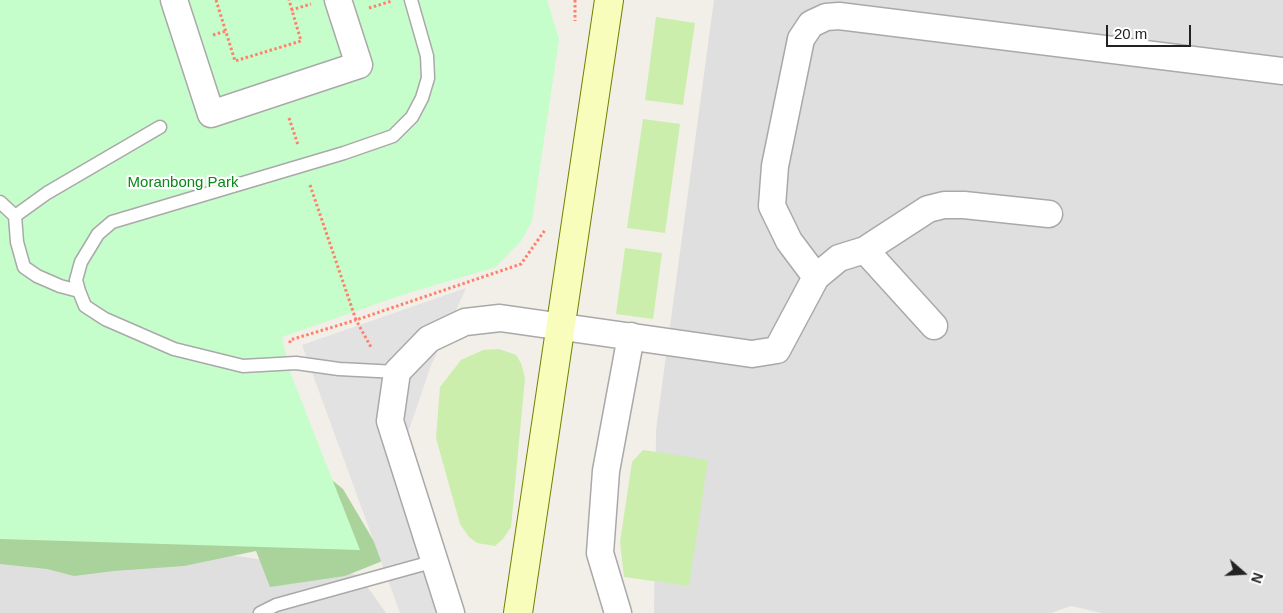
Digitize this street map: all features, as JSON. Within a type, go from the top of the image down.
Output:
[{"type":"main road","points":[[518,613],[608,0]]},
{"type":"street","points":[[174,0],[211,114],[359,65],[327,1]]},
{"type":"street","points":[[816,277],[789,241],[772,206],[775,166],[801,39],[811,24],[826,17],[839,16],[1283,71]]},
{"type":"street","points":[[451,613],[390,421],[397,372],[429,340],[465,322],[500,318],[752,354],[777,350],[816,277],[840,258],[866,250],[928,209],[944,205],[1049,214]]},
{"type":"street","points":[[866,250],[934,326]]},
{"type":"street","points":[[618,613],[600,553],[606,471],[631,336]]},
{"type":"lane","points":[[397,372],[339,369],[296,363],[243,366],[174,349],[105,320],[85,306],[76,280],[81,262],[98,234],[112,222],[344,153],[393,136],[415,111],[422,98],[428,78],[427,56],[411,0]]},
{"type":"lane","points":[[15,216],[47,193],[160,127]]},
{"type":"lane","points":[[0,202],[15,216],[17,242],[24,267],[37,276],[60,286],[79,291]]},
{"type":"lane","points":[[260,613],[276,605],[435,562]]},
{"type":"path","points":[[216,0],[235,61],[301,41],[288,0]]},
{"type":"path","points":[[574,30],[575,0]]},
{"type":"path","points":[[292,10],[327,1]]},
{"type":"path","points":[[288,114],[299,151]]},
{"type":"path","points":[[310,184],[356,320],[373,350],[397,372]]},
{"type":"path","points":[[296,363],[290,340],[356,320],[521,264],[546,228]]},
{"type":"shaded area","points":[[714,0],[1283,0],[1283,613],[1101,613],[1071,606],[1051,613],[654,613],[656,430]]},
{"type":"shaded area","points":[[466,288],[430,368],[393,477],[440,613],[400,613],[302,345]]},
{"type":"shaded area","points":[[0,550],[231,555],[359,575],[386,613],[0,613]]},
{"type":"green space","name":"Moranbong Park","points":[[0,0],[547,0],[559,39],[532,221],[521,241],[496,267],[402,295],[282,337],[290,372],[360,550],[0,539]]},
{"type":"green space","points":[[656,17],[695,23],[683,105],[645,100]]},
{"type":"green space","points":[[643,119],[680,124],[665,233],[627,228]]},
{"type":"green space","points":[[625,248],[662,253],[653,319],[616,314]]},
{"type":"green space","points":[[0,264],[310,462],[343,489],[385,560],[345,576],[270,587],[256,551],[184,566],[74,576],[47,569],[0,564]]},
{"type":"green space","points":[[499,349],[516,355],[521,363],[525,378],[511,527],[503,539],[495,546],[477,543],[469,537],[460,524],[436,438],[440,387],[461,360],[483,350]]},
{"type":"green space","points":[[643,450],[708,460],[689,586],[624,577],[620,542],[632,462]]}]
